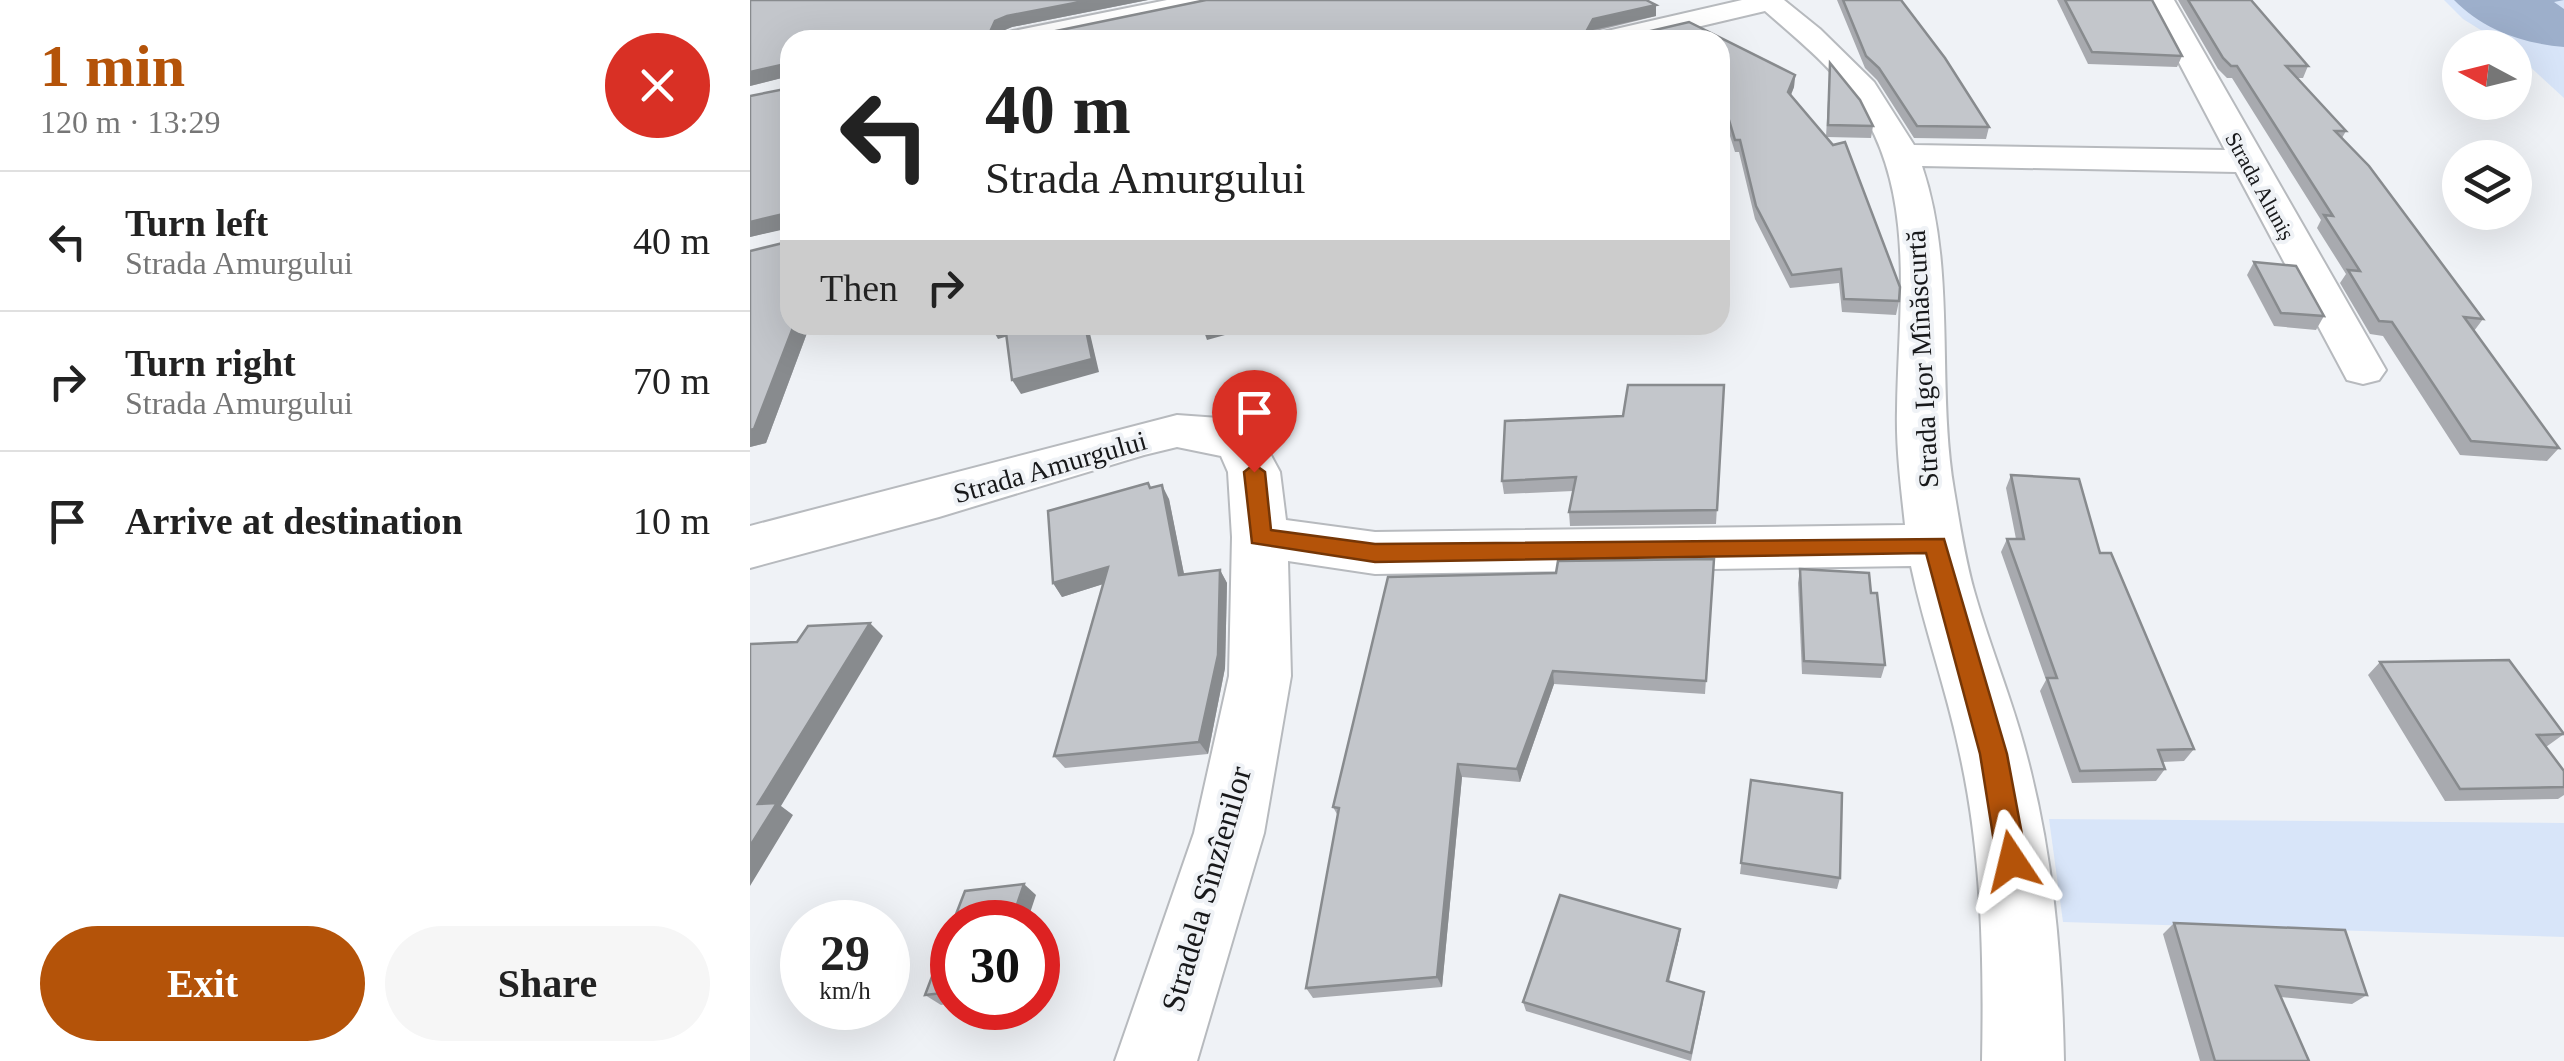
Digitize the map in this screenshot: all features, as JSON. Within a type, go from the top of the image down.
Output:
[{"type":"street","points":[[1061,30],[1207,0]]},
{"type":"street","name":"Strada Aluniș","points":[[2160,0],[2362,370]]},
{"type":"street","points":[[1647,30],[1771,1]]},
{"type":"street","name":"Strada Igor Mînăscurtă","points":[[1771,1],[1826,46],[1869,93],[1901,156],[1914,204],[1919,266],[1920,418],[1936,545],[1994,754],[2006,825],[2024,972],[2023,1061]]},
{"type":"street","points":[[1901,156],[2245,160]]},
{"type":"street","name":"Strada Amurgului","points":[[750,547],[940,498],[1138,439],[1177,432],[1219,434],[1241,446],[1254,472],[1260,537]]},
{"type":"street","points":[[1260,537],[1375,553],[1936,545]]},
{"type":"street","name":"Stradela Sînzîenilor","points":[[1156,1061],[1229,833],[1260,676],[1260,537]]},
{"type":"shaded area","points":[[2444,0],[2564,0],[2564,98],[2532,69],[2532,30],[2481,30]]},
{"type":"shaded area","points":[[2454,0],[2564,0],[2554,2],[2564,9],[2564,47],[2532,42],[2532,30],[2498,30]]},
{"type":"shaded area","points":[[2049,819],[2564,823],[2564,937],[2063,922]]},
{"type":"building","points":[[750,0],[1090,0],[1007,16],[995,21],[991,30],[780,30],[780,65],[750,72]]},
{"type":"building","points":[[1206,0],[1646,0],[1656,5],[1593,19],[1587,30],[1061,30]]},
{"type":"building","points":[[1843,0],[1901,0],[1945,58],[1989,127],[1917,126],[1879,68],[1866,56]]},
{"type":"building","points":[[2065,0],[2152,0],[2182,56],[2092,52]]},
{"type":"building","points":[[2188,0],[2251,0],[2308,66],[2286,66],[2346,131],[2335,131],[2369,166],[2483,319],[2464,317],[2559,448],[2471,441],[2392,322],[2379,321],[2348,270],[2360,271],[2324,215],[2333,216],[2237,66],[2223,58]]},
{"type":"building","points":[[1689,22],[1705,30],[1655,30]]},
{"type":"building","points":[[1730,42],[1795,75],[1788,92],[1833,145],[1845,142],[1900,287],[1899,301],[1844,299],[1841,269],[1792,275],[1756,206],[1740,140],[1735,140],[1730,123]]},
{"type":"building","points":[[1830,63],[1860,100],[1873,126],[1828,125]]},
{"type":"building","points":[[780,90],[780,215],[750,222],[750,96]]},
{"type":"building","points":[[780,244],[780,335],[790,335],[754,429],[750,430],[750,251]]},
{"type":"building","points":[[2254,262],[2296,266],[2324,316],[2281,313]]},
{"type":"building","points":[[1006,335],[1087,335],[1092,359],[1012,380]]},
{"type":"building","points":[[1628,385],[1724,385],[1717,510],[1569,512],[1576,477],[1502,481],[1505,421],[1623,416]]},
{"type":"building","points":[[2011,475],[2079,479],[2100,553],[2111,553],[2194,749],[2158,750],[2165,769],[2080,771],[2047,678],[2057,678],[2007,539],[2024,539]]},
{"type":"building","points":[[1148,483],[1150,488],[1162,485],[1179,575],[1220,570],[1218,655],[1199,742],[1054,756],[1108,567],[1053,583],[1048,511]]},
{"type":"building","points":[[1714,559],[1706,681],[1553,671],[1517,769],[1458,764],[1437,977],[1306,988],[1339,808],[1333,807],[1388,577],[1556,573],[1558,561]]},
{"type":"building","points":[[1800,569],[1869,573],[1871,593],[1877,593],[1885,665],[1804,661]]},
{"type":"building","points":[[870,623],[758,804],[777,803],[750,846],[750,644],[797,642],[808,626]]},
{"type":"building","points":[[2509,660],[2564,734],[2537,735],[2564,771],[2564,787],[2460,789],[2380,662]]},
{"type":"building","points":[[1751,780],[1842,793],[1840,878],[1741,863]]},
{"type":"building","points":[[1024,884],[1019,900],[962,900],[965,891]]},
{"type":"building","points":[[1560,895],[1680,929],[1667,981],[1704,992],[1691,1053],[1523,1002]]},
{"type":"building","points":[[2174,923],[2345,930],[2367,995],[2276,986],[2309,1061],[2215,1061]]},
{"type":"route","points":[[1254,472],[1260,537],[1322,548],[1375,553],[1936,545],[1994,754],[2012,861]]}]
